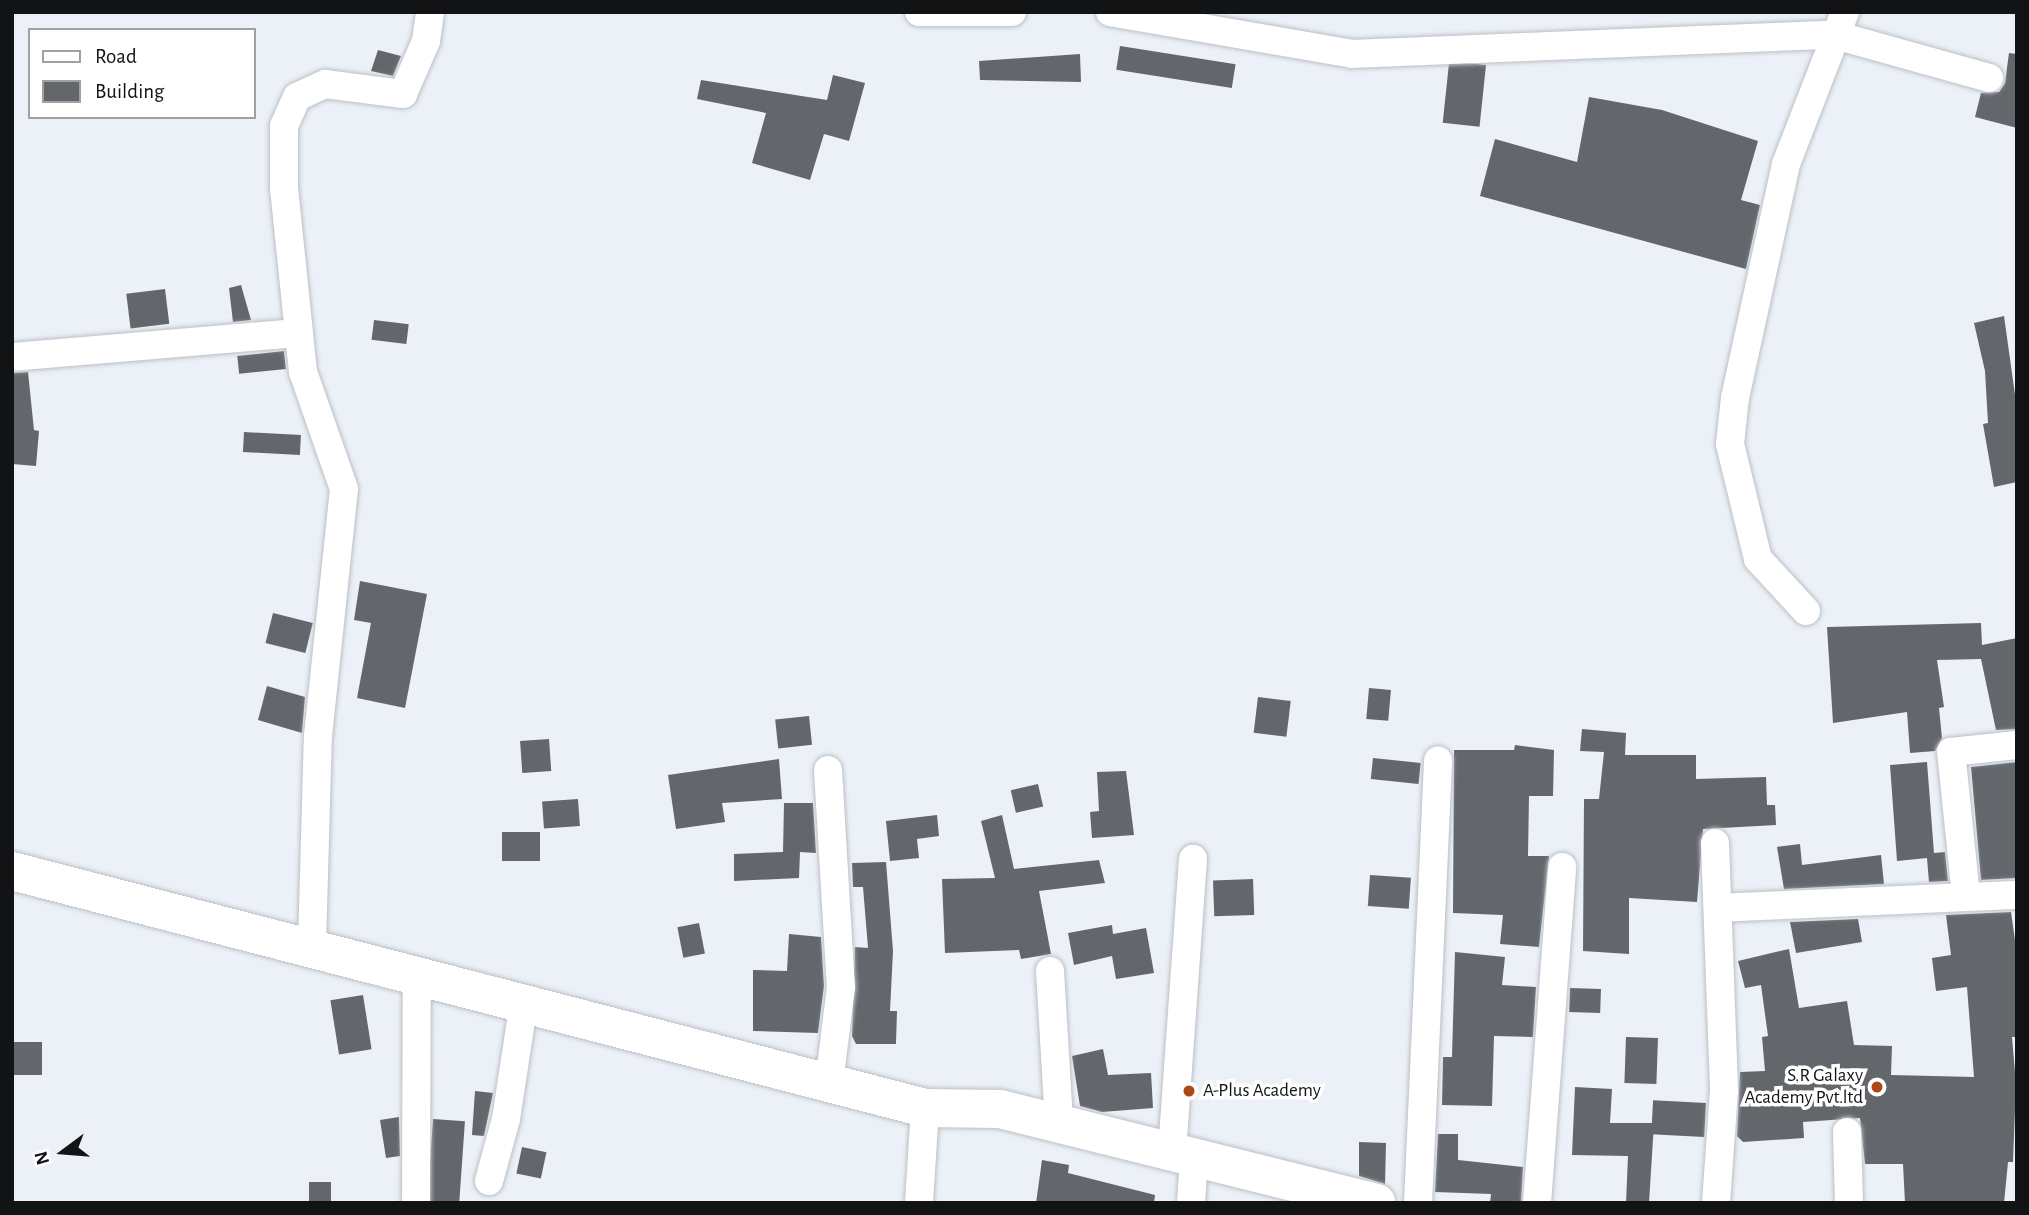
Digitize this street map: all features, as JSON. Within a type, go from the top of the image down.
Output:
[{"type":"street","points":[[312,946],[318,736],[344,489],[303,372],[284,189],[284,126],[297,97],[325,85],[403,94],[426,41],[430,12]]},
{"type":"street","points":[[919,12],[967,16],[1012,12]]},
{"type":"street","points":[[1110,12],[1352,54],[1840,24],[1989,78]]},
{"type":"street","points":[[1806,611],[1758,559],[1730,444],[1735,398],[1786,164],[1840,24]]},
{"type":"street","points":[[12,357],[298,333]]},
{"type":"street","points":[[1966,896],[1951,752],[2017,745]]},
{"type":"street","points":[[1418,1203],[1438,760]]},
{"type":"street","points":[[828,770],[841,987],[829,1083]]},
{"type":"street","points":[[1715,843],[1724,1091],[1716,1203]]},
{"type":"street","points":[[1191,1203],[1183,1155],[1194,859]]},
{"type":"street","points":[[1537,1203],[1562,867]]},
{"type":"street","points":[[12,871],[417,973],[925,1108],[1000,1110],[1376,1203]]},
{"type":"street","points":[[1718,908],[2017,895]]},
{"type":"street","points":[[1051,971],[1059,1124]]},
{"type":"street","points":[[416,1203],[417,973]]},
{"type":"street","points":[[489,1181],[506,1119],[524,1002]]},
{"type":"street","points":[[919,1203],[925,1108]]},
{"type":"street","points":[[1847,1132],[1849,1203]]},
{"type":"building","points":[[1120,46],[1236,64],[1232,88],[1116,70]]},
{"type":"building","points":[[378,50],[401,56],[393,76],[371,71]]},
{"type":"building","points":[[2009,53],[2017,54],[2017,128],[1975,117],[1981,93],[1999,92],[2005,83]]},
{"type":"building","points":[[1080,54],[1081,82],[980,80],[979,61]]},
{"type":"building","points":[[1449,61],[1486,65],[1480,127],[1443,123]]},
{"type":"building","points":[[833,75],[865,83],[849,141],[824,134],[810,180],[752,163],[766,113],[697,99],[701,80],[827,100]]},
{"type":"building","points":[[1589,97],[1662,110],[1758,141],[1741,200],[1760,205],[1746,269],[1480,196],[1495,139],[1577,162]]},
{"type":"building","points":[[241,285],[251,320],[233,322],[229,288]]},
{"type":"building","points":[[165,289],[169,324],[131,328],[126,294]]},
{"type":"building","points":[[2004,316],[2017,409],[2017,482],[1994,487],[1983,424],[1988,423],[1985,371],[1974,323]]},
{"type":"building","points":[[374,320],[409,324],[406,344],[372,340]]},
{"type":"building","points":[[284,351],[286,369],[239,374],[237,356]]},
{"type":"building","points":[[28,372],[34,430],[39,431],[36,466],[12,464],[12,373]]},
{"type":"building","points":[[244,432],[301,435],[300,455],[243,452]]},
{"type":"building","points":[[360,581],[427,594],[405,708],[357,698],[371,623],[354,620]]},
{"type":"building","points":[[273,613],[313,623],[305,653],[266,643]]},
{"type":"building","points":[[1981,623],[1982,645],[2017,638],[2017,729],[1996,730],[1981,659],[1937,660],[1944,707],[1939,708],[1942,738],[1935,751],[1910,753],[1907,712],[1833,723],[1827,627]]},
{"type":"building","points":[[267,686],[305,697],[302,733],[258,720]]},
{"type":"building","points":[[1369,688],[1391,690],[1388,721],[1366,719]]},
{"type":"building","points":[[1258,697],[1291,701],[1286,737],[1254,733]]},
{"type":"building","points":[[809,716],[812,745],[778,748],[775,720]]},
{"type":"building","points":[[1582,729],[1626,733],[1625,755],[1696,755],[1696,779],[1766,777],[1767,805],[1775,805],[1776,825],[1703,829],[1697,902],[1629,898],[1629,954],[1583,951],[1584,799],[1599,799],[1604,752],[1580,751]]},
{"type":"building","points":[[549,739],[551,771],[522,773],[520,741]]},
{"type":"building","points":[[1515,745],[1554,750],[1553,796],[1529,796],[1528,856],[1549,856],[1539,947],[1500,944],[1503,915],[1453,913],[1454,750],[1514,750]]},
{"type":"building","points":[[1373,758],[1421,763],[1419,784],[1371,779]]},
{"type":"building","points":[[779,759],[782,799],[722,803],[725,822],[676,829],[668,775]]},
{"type":"building","points":[[1927,762],[1934,853],[1945,852],[1948,881],[1929,882],[1927,858],[1897,861],[1890,765]]},
{"type":"building","points":[[2017,762],[2017,878],[1981,880],[1971,767]]},
{"type":"building","points":[[1126,771],[1134,835],[1092,838],[1090,812],[1099,811],[1097,772]]},
{"type":"building","points":[[1038,784],[1043,806],[1016,813],[1011,790]]},
{"type":"building","points":[[578,799],[580,826],[544,828],[542,802]]},
{"type":"building","points":[[784,803],[813,803],[816,853],[800,852],[799,878],[734,881],[734,854],[783,852]]},
{"type":"building","points":[[937,815],[939,836],[917,839],[919,858],[890,861],[886,821]]},
{"type":"building","points":[[1002,815],[1014,869],[1099,860],[1105,883],[1039,891],[1051,954],[1021,959],[1019,950],[945,953],[942,879],[995,878],[981,821]]},
{"type":"building","points":[[502,832],[540,832],[540,861],[502,861]]},
{"type":"building","points":[[1800,844],[1802,865],[1881,855],[1884,884],[1784,889],[1777,847]]},
{"type":"building","points":[[886,862],[893,951],[890,1011],[897,1011],[896,1044],[856,1044],[852,1036],[855,947],[868,948],[863,887],[853,887],[852,863]]},
{"type":"building","points":[[1370,875],[1411,878],[1409,909],[1368,906]]},
{"type":"building","points":[[1253,879],[1254,915],[1214,916],[1213,880]]},
{"type":"building","points":[[2011,912],[2017,954],[2017,1037],[2012,1037],[2016,1084],[2013,1162],[2008,1162],[2004,1203],[1905,1203],[1903,1164],[1865,1164],[1860,1118],[1803,1122],[1804,1138],[1743,1142],[1737,1136],[1740,1072],[1765,1071],[1762,1037],[1768,1036],[1761,985],[1745,988],[1738,961],[1789,949],[1799,1008],[1847,1001],[1854,1045],[1892,1046],[1891,1075],[1974,1077],[1967,987],[1936,991],[1932,958],[1951,955],[1946,915]]},
{"type":"building","points":[[1858,919],[1862,942],[1796,953],[1790,922]]},
{"type":"building","points":[[699,923],[705,953],[683,958],[677,927]]},
{"type":"building","points":[[1112,925],[1113,934],[1146,928],[1154,973],[1116,979],[1112,956],[1074,965],[1068,933]]},
{"type":"building","points":[[789,934],[821,937],[824,986],[818,1033],[753,1031],[753,970],[787,971]]},
{"type":"building","points":[[1455,952],[1505,957],[1502,985],[1536,987],[1533,1037],[1494,1036],[1492,1106],[1442,1105],[1443,1057],[1452,1057]]},
{"type":"building","points":[[1570,988],[1601,989],[1600,1013],[1569,1012]]},
{"type":"building","points":[[363,995],[372,1049],[339,1054],[330,1000]]},
{"type":"building","points":[[1626,1037],[1658,1038],[1656,1084],[1624,1083]]},
{"type":"building","points":[[12,1042],[42,1042],[42,1075],[12,1075]]},
{"type":"building","points":[[1103,1049],[1108,1075],[1151,1073],[1153,1108],[1102,1112],[1080,1106],[1072,1056]]},
{"type":"building","points":[[1575,1087],[1612,1089],[1610,1123],[1654,1123],[1649,1203],[1626,1203],[1628,1156],[1572,1155]]},
{"type":"building","points":[[475,1091],[493,1093],[484,1136],[472,1135]]},
{"type":"building","points":[[1653,1100],[1706,1103],[1704,1137],[1651,1134]]},
{"type":"building","points":[[399,1117],[400,1156],[386,1158],[380,1120]]},
{"type":"building","points":[[433,1119],[465,1121],[459,1203],[427,1203]]},
{"type":"building","points":[[1438,1134],[1458,1134],[1458,1160],[1523,1167],[1521,1203],[1490,1203],[1491,1194],[1435,1192]]},
{"type":"building","points":[[1359,1142],[1386,1143],[1385,1184],[1359,1176]]},
{"type":"building","points":[[522,1147],[546,1152],[541,1179],[516,1173]]},
{"type":"building","points":[[1042,1160],[1069,1165],[1068,1173],[1155,1195],[1154,1203],[1036,1203]]},
{"type":"building","points":[[309,1182],[331,1182],[331,1203],[309,1203]]},
{"type":"place","name":"S.R Galaxy Academy Pvt.ltd","points":[[1877,1087]]},
{"type":"place","name":"A-Plus Academy","points":[[1189,1091]]}]
